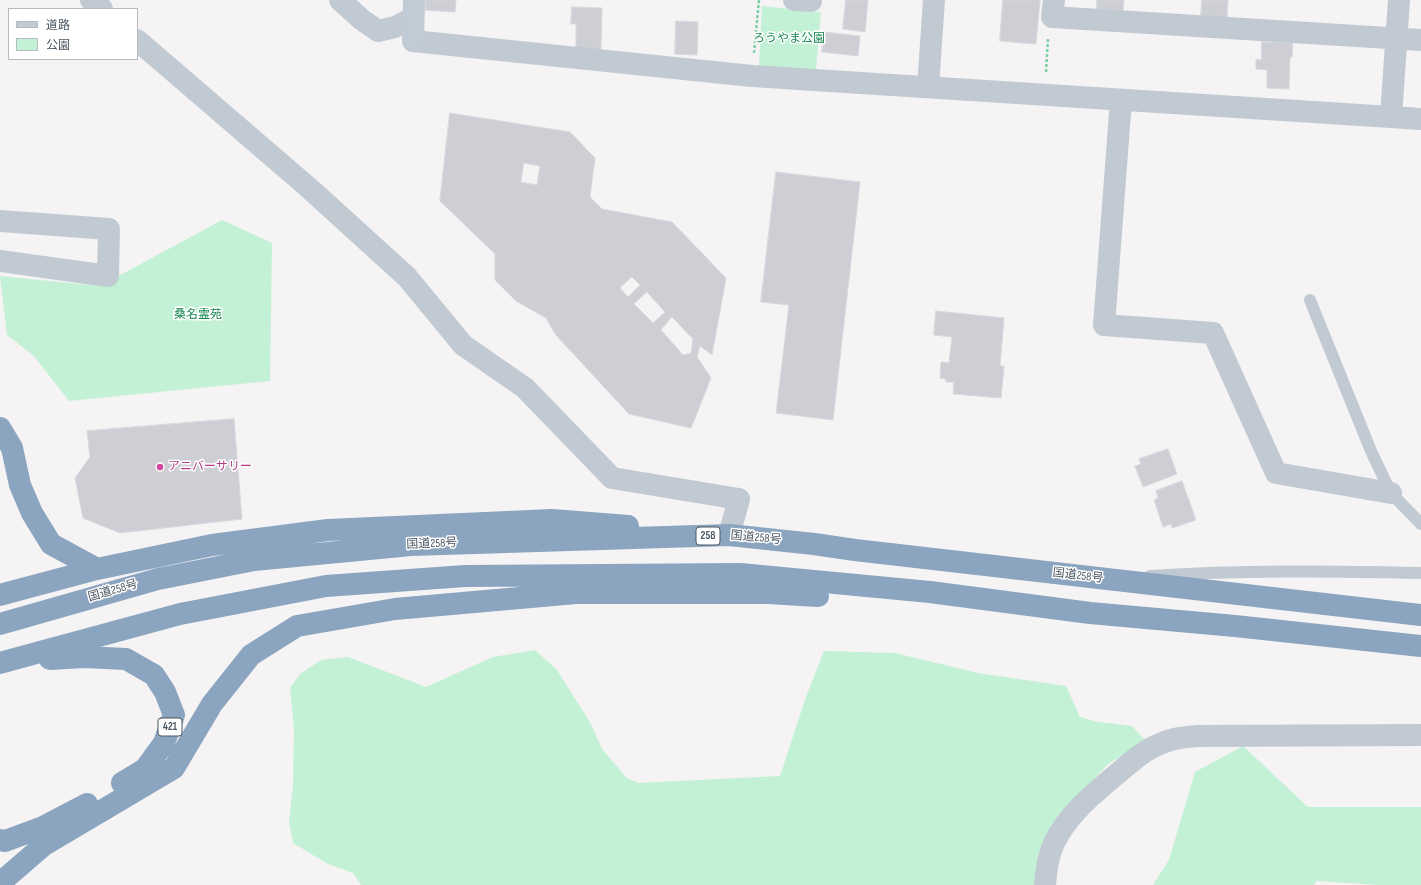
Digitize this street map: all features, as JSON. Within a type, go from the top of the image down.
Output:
[{"type":"highway","points":[[0,428],[12,448],[20,485],[32,513],[51,544],[97,569]]},
{"type":"highway","points":[[0,595],[97,569],[212,545],[328,530],[552,520],[729,535]]},
{"type":"highway","name":"国道258号","points":[[0,624],[158,579],[254,560],[411,545],[729,535],[1421,615]]},
{"type":"highway","points":[[2,663],[180,614],[326,586],[465,576],[740,574],[930,592],[1090,613]]},
{"type":"highway","points":[[0,866],[44,845],[174,768],[212,704],[251,654],[297,626],[395,609],[576,593],[768,593],[1090,613],[1235,626],[1421,646]]},
{"type":"highway","name":"421","points":[[0,840],[5,841],[43,827],[104,795],[145,769],[164,743],[174,715],[165,692],[154,675],[126,659],[84,657],[2,663]]},
{"type":"highway","points":[[0,883],[44,845]]},
{"type":"street","points":[[91,0],[101,8]]},
{"type":"street","points":[[340,0],[361,19],[378,31],[395,27],[414,9]]},
{"type":"street","points":[[794,0],[811,0]]},
{"type":"street","points":[[928,87],[934,0]]},
{"type":"street","points":[[1391,117],[1399,0]]},
{"type":"street","points":[[414,9],[413,42],[752,76],[1421,119]]},
{"type":"street","points":[[1053,9],[1421,40]]},
{"type":"street","points":[[138,41],[309,188],[407,277],[463,344],[525,388],[612,478],[739,499],[729,535]]},
{"type":"street","points":[[1120,100],[1104,325],[1213,333],[1276,473],[1391,493]]},
{"type":"street","points":[[0,222],[109,229],[108,276],[0,261]]},
{"type":"street","points":[[1045,885],[1048,860],[1053,845],[1068,821],[1092,794],[1132,761],[1151,748],[1172,739],[1198,736],[1421,735]]},
{"type":"lane","points":[[1310,300],[1371,451],[1391,493],[1421,524]]},
{"type":"lane","points":[[1105,579],[1205,572],[1318,571],[1421,573]]},
{"type":"path","points":[[752,76],[759,0]]},
{"type":"path","points":[[1044,95],[1049,27],[1053,9]]},
{"type":"green space","name":"ろうやま公園","points":[[762,6],[821,12],[816,70],[759,66]]},
{"type":"green space","name":"桑名霊苑","points":[[222,220],[272,243],[270,381],[69,401],[34,356],[7,335],[0,276],[100,286]]},
{"type":"green space","points":[[535,650],[557,670],[591,724],[602,749],[627,778],[639,783],[780,776],[806,697],[824,651],[895,653],[978,673],[1066,686],[1080,717],[1098,722],[1132,726],[1145,740],[1107,765],[1062,815],[1038,885],[361,885],[353,873],[328,864],[293,843],[289,822],[293,785],[294,728],[290,688],[300,674],[321,660],[348,657],[426,687],[493,657]]},
{"type":"green space","points":[[1243,746],[1308,807],[1421,807],[1421,885],[1379,885],[1316,881],[1314,885],[1153,885],[1169,860],[1195,772]]},
{"type":"building","points":[[426,0],[456,0],[455,12],[425,10]]},
{"type":"building","points":[[846,0],[868,0],[865,32],[843,29]]},
{"type":"building","points":[[1003,0],[1040,0],[1036,44],[1000,41]]},
{"type":"building","points":[[1097,0],[1124,0],[1123,11],[1097,9]]},
{"type":"building","points":[[1202,0],[1228,0],[1227,18],[1201,16]]},
{"type":"building","points":[[572,7],[602,8],[601,50],[576,49],[576,24],[571,24]]},
{"type":"building","points":[[676,21],[698,22],[697,55],[675,54]]},
{"type":"building","points":[[824,32],[860,36],[858,56],[822,52]]},
{"type":"building","points":[[1262,42],[1293,43],[1292,57],[1290,57],[1289,89],[1267,88],[1267,70],[1256,69],[1256,59],[1261,60]]},
{"type":"building","points":[[450,113],[570,132],[595,158],[590,197],[602,209],[672,222],[726,278],[712,355],[700,346],[697,357],[711,378],[691,428],[629,414],[555,334],[546,318],[516,301],[495,280],[495,254],[440,201]],"holes":[[[524,163],[540,166],[537,185],[521,182]],[[632,277],[640,285],[628,297],[620,288]],[[647,292],[665,312],[653,323],[634,304]],[[672,317],[693,339],[691,353],[683,355],[661,330]]]},
{"type":"building","points":[[776,172],[860,182],[833,420],[776,413],[789,305],[761,302]]},
{"type":"building","points":[[936,311],[1004,318],[1000,366],[1004,366],[1001,398],[953,394],[954,382],[946,382],[946,379],[940,378],[941,362],[949,363],[952,337],[934,335]]},
{"type":"building","name":"アニバーサリー","points":[[234,419],[242,519],[120,533],[83,518],[75,478],[90,457],[87,431]]},
{"type":"building","points":[[1168,449],[1177,474],[1143,487],[1135,466],[1141,464],[1139,459]]},
{"type":"building","points":[[1182,481],[1196,520],[1172,528],[1171,524],[1163,527],[1154,500],[1158,498],[1156,491]]},
{"type":"place","name":"アニバーサリー","points":[[160,467]]}]
